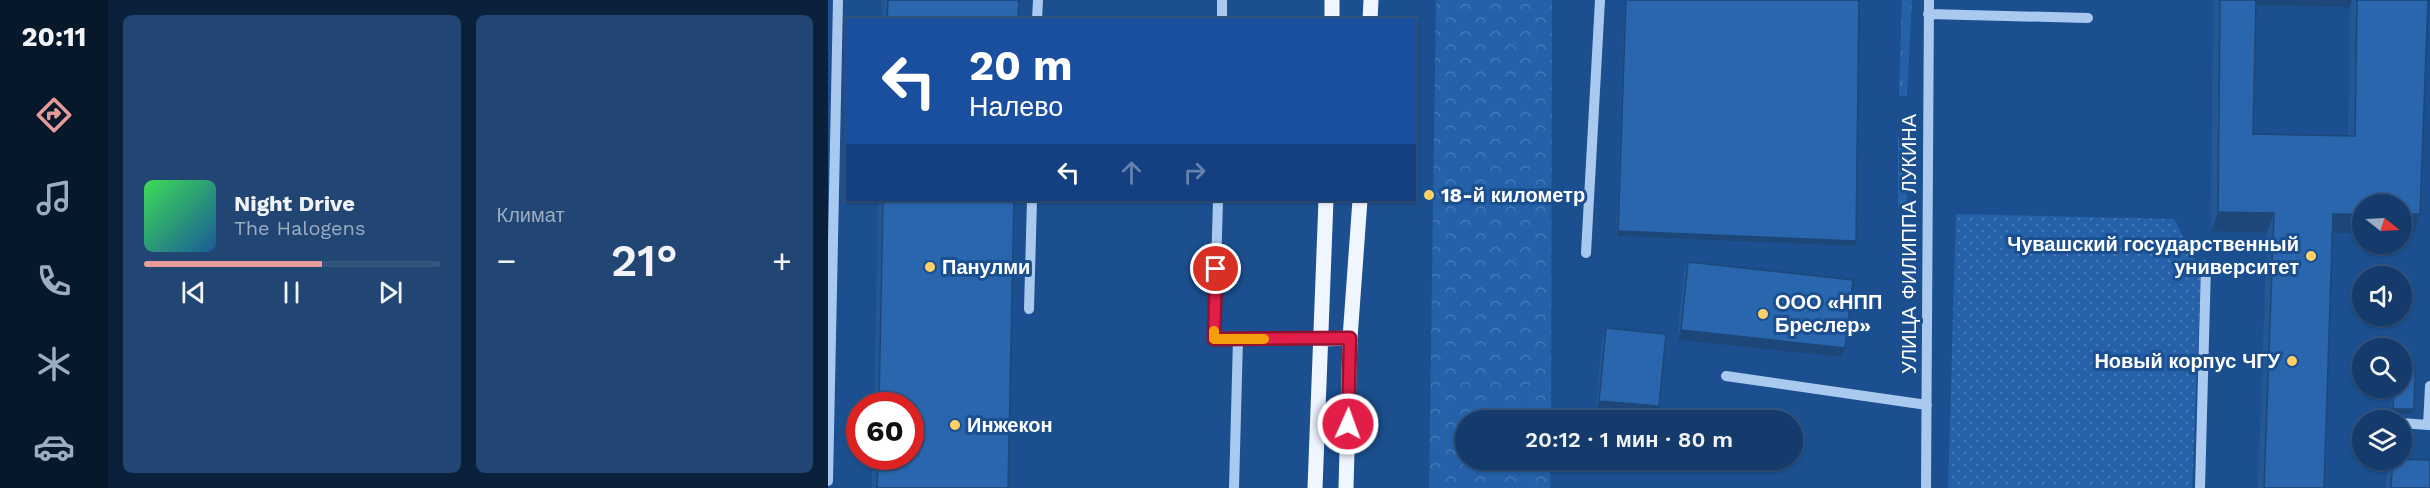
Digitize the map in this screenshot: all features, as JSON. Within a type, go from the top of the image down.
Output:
[{"type":"main road","points":[[1332,0],[1332,18]]},
{"type":"main road","points":[[1370,18],[1371,0]]},
{"type":"main road","points":[[1315,488],[1326,201]]},
{"type":"main road","points":[[1346,488],[1350,338],[1360,201]]},
{"type":"main road","points":[[1321,339],[1350,338]]},
{"type":"street","points":[[828,481],[832,83],[838,0]]},
{"type":"street","points":[[1037,18],[1038,0]]},
{"type":"street","points":[[1222,0],[1222,18]]},
{"type":"street","points":[[1586,253],[1600,0]]},
{"type":"street","name":"УЛИЦА ФИЛИППА ЛУКИНА","points":[[1926,488],[1929,0]]},
{"type":"street","points":[[1928,14],[2088,18]]},
{"type":"street","points":[[1029,309],[1032,201]]},
{"type":"street","points":[[1218,201],[1214,339],[1321,339]]},
{"type":"street","points":[[2200,488],[2206,265]]},
{"type":"street","points":[[1234,488],[1238,339]]},
{"type":"street","points":[[1726,376],[1927,405]]},
{"type":"street","points":[[2412,424],[2429,425],[2430,386]]},
{"type":"green space","points":[[1436,0],[1552,0],[1551,410],[1455,410],[1455,470],[1551,470],[1550,488],[1429,488]]},
{"type":"green space","points":[[1902,0],[1912,0],[1907,96],[1899,96]]},
{"type":"green space","points":[[1906,135],[1907,210],[1898,208],[1898,137]]},
{"type":"green space","points":[[1956,214],[2174,219],[2201,270],[2192,488],[1948,488]]},
{"type":"building","points":[[888,0],[1019,0],[1018,18],[887,18]]},
{"type":"building","points":[[1626,0],[1859,0],[1856,241],[1618,231]]},
{"type":"building","name":"Новый корпус ЧГУ","points":[[2220,0],[2256,0],[2253,134],[2355,136],[2357,0],[2428,0],[2420,214],[2412,214],[2412,194],[2352,194],[2352,214],[2333,214],[2324,488],[2264,488],[2274,213],[2218,212]]},
{"type":"building","points":[[883,201],[1014,201],[1008,488],[877,488],[878,470],[924,470],[924,392],[879,392]]},
{"type":"building","name":"ООО «НПП Бреслер»","points":[[1688,262],[1853,280],[1845,348],[1681,330]]},
{"type":"building","points":[[1606,328],[1666,334],[1659,406],[1599,401]]},
{"type":"building","points":[[2412,368],[2415,368],[2414,409],[2393,409],[2394,398],[2412,398]]},
{"type":"building","points":[[2412,460],[2430,460],[2430,488],[2391,488],[2392,470],[2412,470]]},
{"type":"slow traffic","points":[[1214,331],[1214,339],[1264,339]]},
{"type":"place","name":"18-й километр","points":[[1429,195]]},
{"type":"place","name":"Чувашский государственный университет","points":[[2311,256]]},
{"type":"place","name":"Панулми","points":[[930,267]]},
{"type":"place","name":"ООО «НПП Бреслер»","points":[[1763,314]]},
{"type":"place","name":"Новый корпус ЧГУ","points":[[2292,361]]},
{"type":"place","name":"Инжекон","points":[[955,425]]},
{"type":"route","points":[[1216,269],[1214,339],[1350,338],[1348,424]]}]
